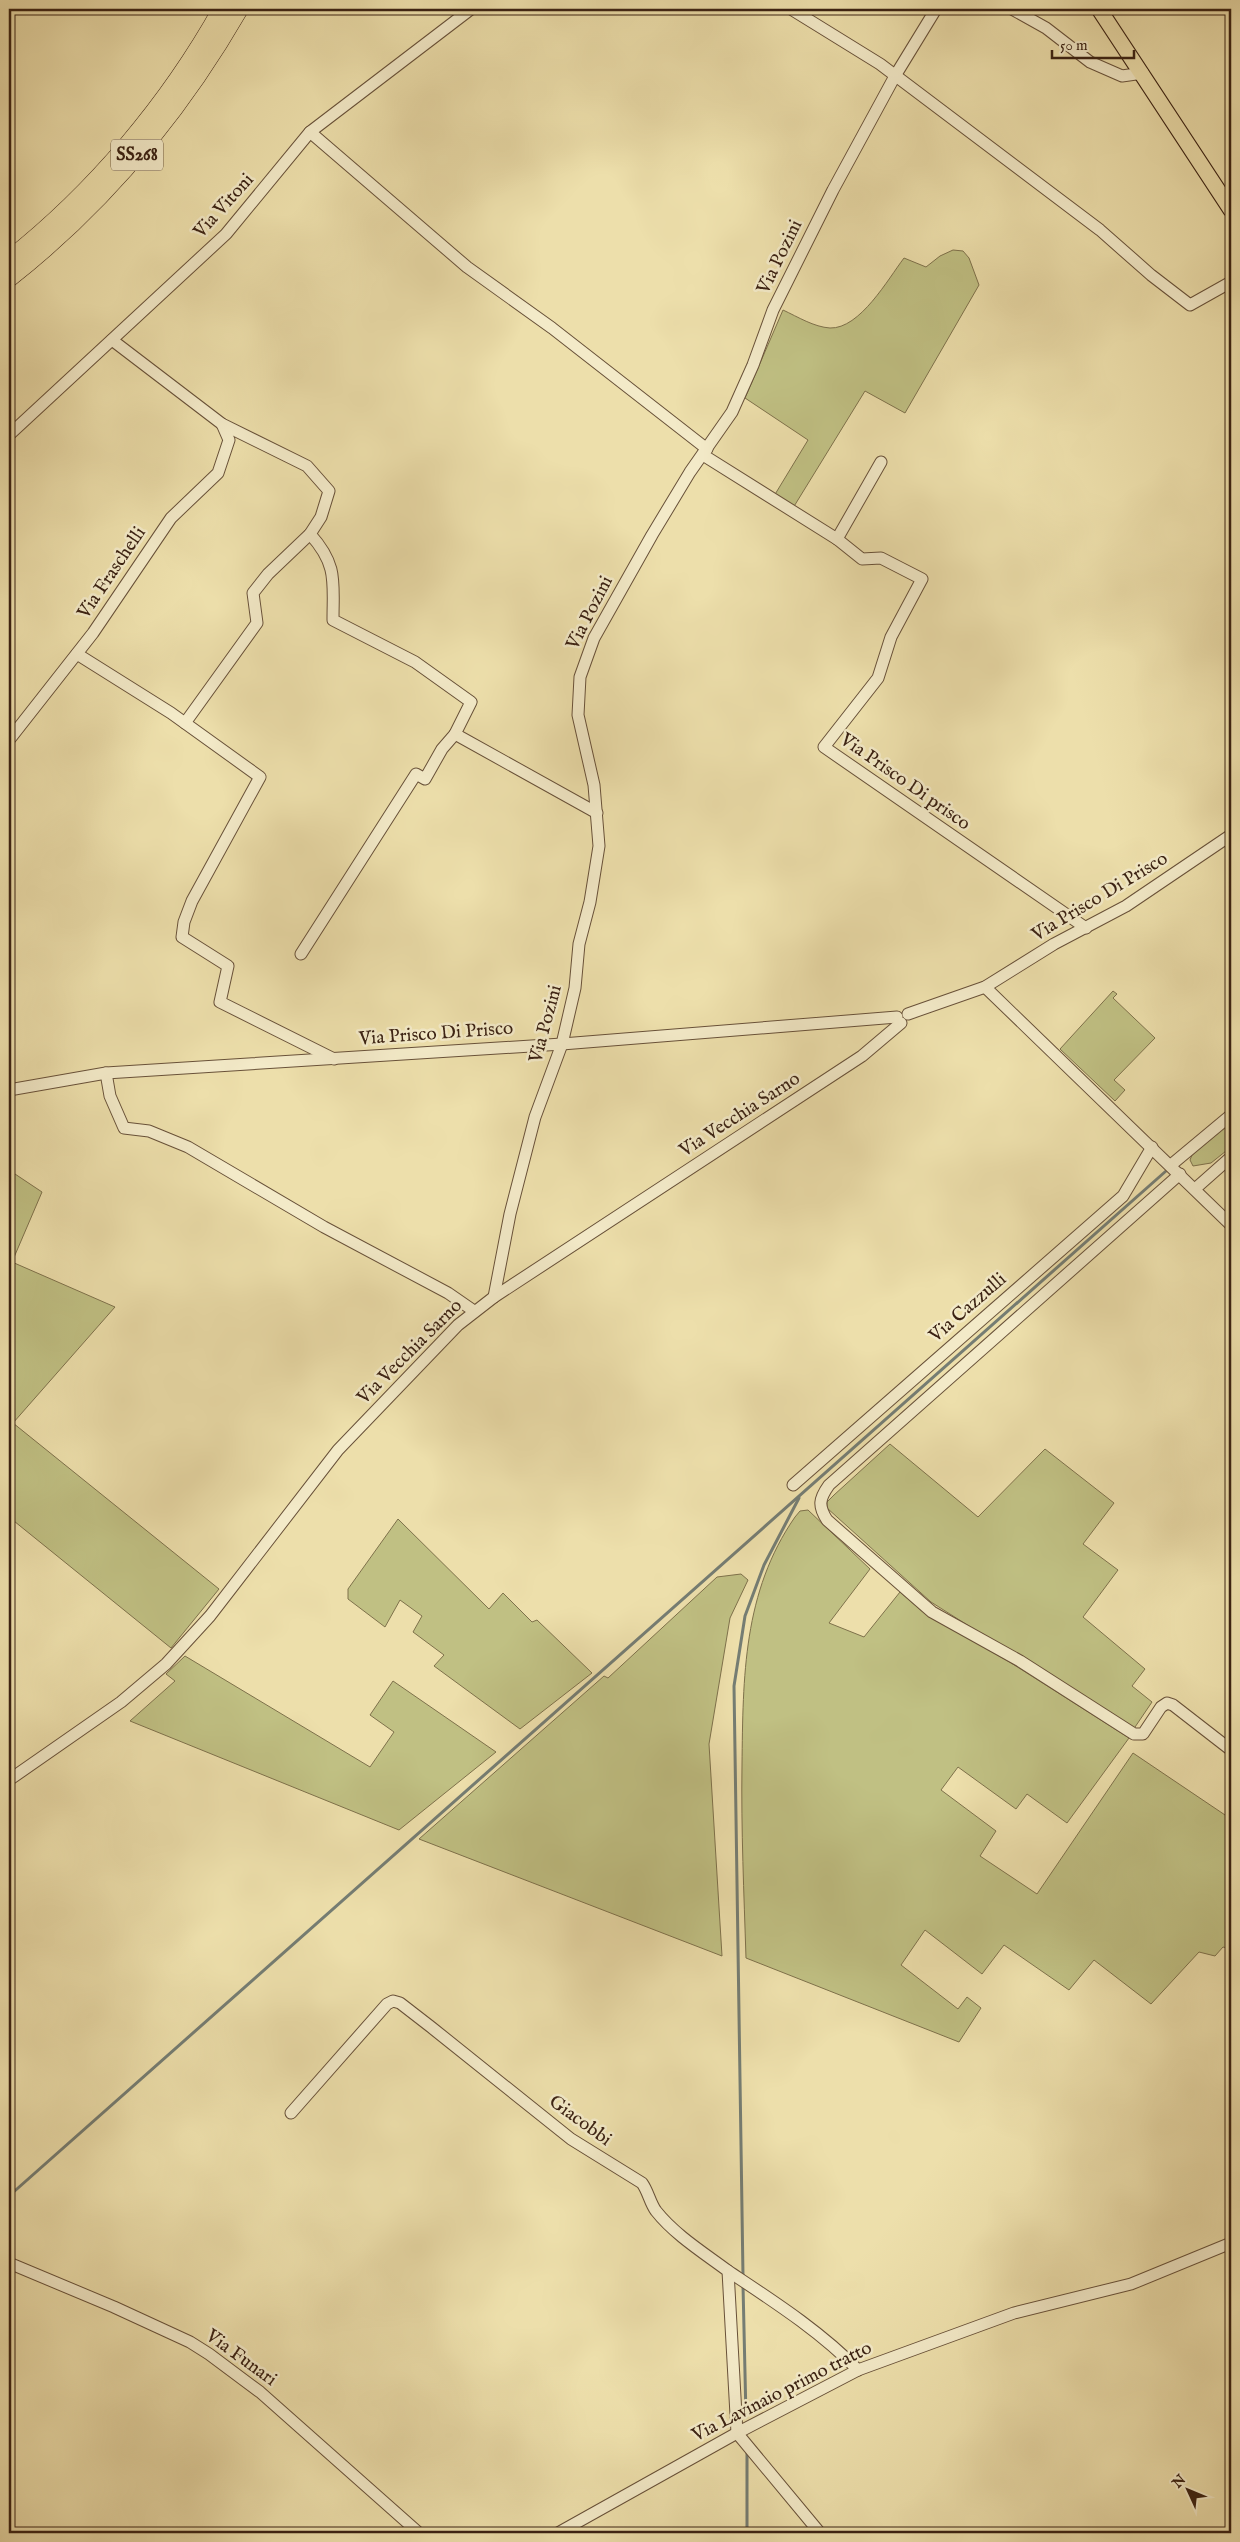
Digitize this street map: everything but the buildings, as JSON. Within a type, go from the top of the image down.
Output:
[{"type":"highway","name":"SS268","points":[[9,260],[78,198],[125,148],[187,66],[222,9]]},
{"type":"highway","name":"SS268","points":[[9,278],[81,215],[135,158],[199,73],[239,9]]},
{"type":"main road","points":[[1099,9],[1143,73],[1231,210]]},
{"type":"street","name":"Via Vitoni","points":[[9,435],[226,234],[310,132],[471,9]]},
{"type":"street","points":[[791,9],[880,64],[1100,230],[1150,275],[1190,305],[1231,282]]},
{"type":"street","name":"Via Pozini","points":[[494,1297],[510,1214],[535,1117],[562,1044],[575,988],[579,944],[590,902],[598,856],[594,784],[578,715],[580,677],[594,638],[652,535],[690,472],[732,412],[753,365],[773,310],[833,190],[895,76],[936,9]]},
{"type":"street","points":[[1012,9],[1046,28],[1090,62],[1122,76],[1143,73]]},
{"type":"street","points":[[310,132],[467,267],[552,328],[705,452],[837,539],[881,462]]},
{"type":"street","points":[[112,340],[222,424],[307,466],[329,492],[321,517],[310,534],[268,574],[253,593],[258,623],[185,723]]},
{"type":"street","name":"Via Fraschelli","points":[[9,740],[77,654],[170,518],[218,474],[229,440],[222,424]]},
{"type":"street","points":[[302,954],[416,774],[425,779],[442,749],[455,734],[471,702],[415,662],[333,620],[333,570],[319,544],[310,534]]},
{"type":"street","name":"Via Prisco Di prisco","points":[[837,539],[862,559],[882,558],[922,579],[891,637],[878,678],[824,748],[1086,928]]},
{"type":"street","points":[[77,654],[185,723],[260,777],[192,901],[184,922],[182,937],[228,966],[220,1002],[334,1060]]},
{"type":"street","points":[[455,734],[597,813]]},
{"type":"street","name":"Via Prisco Di Prisco","points":[[9,1090],[106,1073],[334,1060],[427,1051],[562,1044],[902,1018],[985,987],[1126,906],[1231,835]]},
{"type":"street","points":[[985,987],[1196,1188],[1231,1225]]},
{"type":"street","name":"Via Vecchia Sarno","points":[[9,1780],[121,1702],[166,1664],[210,1616],[338,1450],[458,1325],[474,1311],[862,1056],[902,1018]]},
{"type":"street","points":[[106,1073],[110,1096],[124,1128],[149,1130],[188,1147],[324,1227],[448,1293],[474,1311]]},
{"type":"street","points":[[1171,1165],[1231,1115]]},
{"type":"street","name":"Via Cazzulli","points":[[793,1484],[1124,1196],[1152,1147]]},
{"type":"street","points":[[1196,1188],[1231,1157]]},
{"type":"street","points":[[1180,1174],[829,1485],[820,1498],[820,1510],[827,1520],[932,1612],[1020,1661],[1134,1734],[1143,1734],[1161,1707],[1167,1703],[1173,1704],[1231,1750]]},
{"type":"street","name":"Giacobbi","points":[[291,2113],[387,2004],[393,2001],[400,2003],[571,2139],[642,2183],[649,2192],[655,2209],[669,2224],[732,2274],[788,2312],[844,2356],[858,2370]]},
{"type":"street","name":"Via Lavinaio primo tratto","points":[[558,2533],[737,2433],[858,2370],[1014,2313],[1131,2284],[1231,2243]]},
{"type":"street","name":"Via Funari","points":[[9,2263],[114,2307],[190,2342],[209,2354],[260,2392],[419,2533]]},
{"type":"street","points":[[732,2274],[737,2433],[820,2533]]},
{"type":"green space","points":[[953,250],[963,251],[969,258],[979,285],[905,413],[865,391],[793,508],[774,496],[808,440],[745,398],[783,310],[818,326],[830,328],[841,326],[862,312],[904,258],[926,267],[940,256]]},
{"type":"green space","points":[[1113,991],[1117,994],[1113,998],[1155,1038],[1114,1080],[1125,1090],[1115,1101],[1060,1049]]},
{"type":"green space","points":[[1231,1121],[1231,1147],[1211,1163],[1193,1166],[1190,1160],[1192,1155]]},
{"type":"green space","points":[[9,1170],[42,1192],[12,1262],[115,1307],[13,1423],[219,1589],[171,1648],[9,1517]]},
{"type":"green space","points":[[890,1444],[978,1517],[1045,1449],[1114,1503],[1083,1544],[1118,1570],[1083,1617],[1145,1669],[1132,1686],[1152,1702],[1133,1730],[931,1602],[827,1508],[827,1502]]},
{"type":"green space","points":[[808,1510],[870,1569],[829,1623],[864,1637],[900,1592],[923,1612],[1008,1661],[1129,1738],[1067,1823],[1027,1794],[1016,1809],[958,1767],[941,1790],[996,1831],[980,1856],[1037,1894],[1133,1753],[1231,1819],[1231,1949],[1223,1947],[1215,1956],[1199,1952],[1151,2004],[1094,1960],[1069,1990],[1004,1945],[982,1974],[925,1930],[901,1965],[958,2009],[967,1997],[981,2008],[959,2042],[746,1958],[742,1765],[743,1700],[749,1636],[765,1575],[778,1546],[800,1511]]},
{"type":"green space","points":[[398,1519],[489,1609],[503,1593],[532,1622],[537,1620],[592,1673],[520,1729],[434,1666],[444,1655],[413,1632],[422,1616],[400,1600],[385,1627],[348,1599],[348,1589]]},
{"type":"green space","points":[[741,1574],[748,1580],[730,1618],[709,1744],[722,1956],[419,1839],[604,1676],[608,1678],[717,1577]]},
{"type":"green space","points":[[185,1656],[370,1767],[394,1732],[370,1715],[393,1681],[496,1752],[399,1830],[130,1721],[175,1681],[166,1674]]},
{"type":"waterway","points":[[9,2196],[1166,1171]]},
{"type":"waterway","points":[[743,2276],[734,1686],[745,1616],[764,1565],[799,1498]]},
{"type":"waterway","points":[[743,2285],[746,2417]]},
{"type":"waterway","points":[[747,2452],[747,2533]]}]
